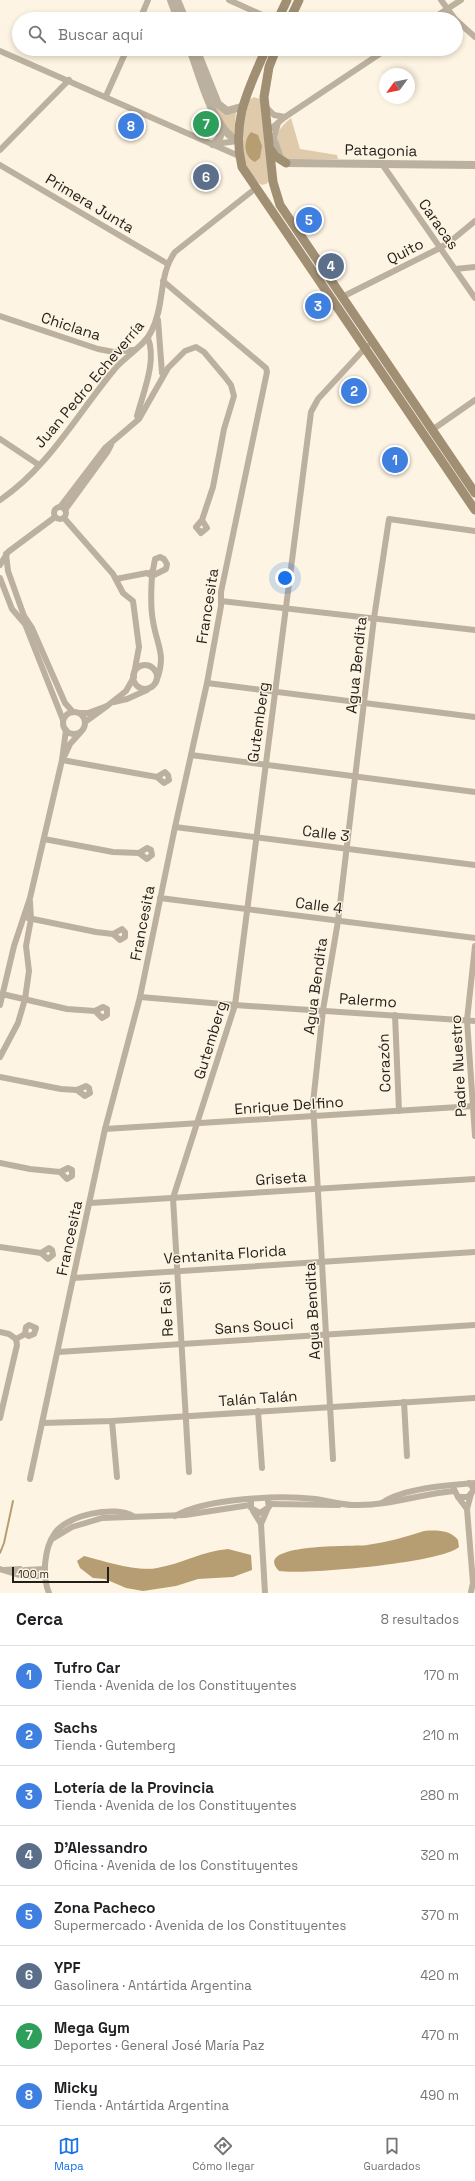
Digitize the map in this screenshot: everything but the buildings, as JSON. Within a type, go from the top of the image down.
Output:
[{"type":"main road","points":[[281,12],[287,0]]},
{"type":"main road","points":[[293,12],[299,0]]},
{"type":"main road","points":[[263,56],[241,107],[238,141],[239,156],[242,167],[475,510]]},
{"type":"main road","points":[[273,56],[269,67],[264,97],[273,177],[284,212],[475,493]]},
{"type":"main road","points":[[246,96],[253,92],[259,92],[264,97]]},
{"type":"main road","points":[[256,188],[266,189],[276,168],[286,163],[276,156],[271,149]]},
{"type":"street","points":[[143,12],[148,0]]},
{"type":"street","points":[[171,0],[175,12]]},
{"type":"street","points":[[177,0],[182,12]]},
{"type":"street","points":[[229,0],[256,12]]},
{"type":"street","points":[[441,0],[446,10]]},
{"type":"street","points":[[443,12],[461,0]]},
{"type":"street","points":[[463,27],[475,37]]},
{"type":"street","points":[[0,51],[106,96],[239,156]]},
{"type":"street","points":[[106,96],[123,56]]},
{"type":"street","points":[[193,56],[221,135],[213,144]]},
{"type":"street","points":[[199,56],[218,104],[227,110],[241,107]]},
{"type":"street","points":[[268,131],[285,117],[376,56]]},
{"type":"street","points":[[0,150],[69,80]]},
{"type":"street","points":[[266,108],[274,115],[285,117]]},
{"type":"street","points":[[279,122],[274,138],[278,154],[286,163]]},
{"type":"street","points":[[218,124],[229,136],[238,141]]},
{"type":"street","points":[[213,144],[238,141]]},
{"type":"street","name":"Patagonia","points":[[286,163],[475,165]]},
{"type":"street","name":"Caracas","points":[[382,164],[475,298]]},
{"type":"street","name":"Primera Junta","points":[[0,165],[168,264]]},
{"type":"street","name":"Juan Pedro Echeverría","points":[[0,500],[14,490],[39,465],[115,369],[148,338],[158,318],[163,281],[168,264],[179,249],[256,188]]},
{"type":"street","name":"Quito","points":[[342,297],[440,248],[466,230],[475,221]]},
{"type":"street","points":[[455,269],[475,267]]},
{"type":"street","name":"Francesita","points":[[30,1479],[105,1129],[140,997],[175,827],[207,683],[221,601],[221,592],[267,369],[163,281]]},
{"type":"street","name":"Chiclana","points":[[0,316],[98,349],[114,352],[134,350]]},
{"type":"street","points":[[158,318],[163,374]]},
{"type":"street","points":[[135,422],[148,372],[151,349],[148,338]]},
{"type":"street","name":"Gutemberg","points":[[197,1124],[235,1005],[311,412],[318,399],[364,347],[372,342]]},
{"type":"street","points":[[55,517],[55,510],[62,509],[108,451],[111,445],[135,422],[163,374],[177,357],[185,350],[196,347],[204,352],[225,377],[233,392],[233,403],[224,429],[213,487],[202,520]]},
{"type":"street","points":[[148,372],[154,370],[163,374]]},
{"type":"street","points":[[146,379],[152,384],[159,383]]},
{"type":"street","points":[[432,430],[475,400]]},
{"type":"street","points":[[0,439],[39,465]]},
{"type":"street","points":[[62,509],[64,518],[116,578],[123,593],[131,598],[135,607],[139,647],[134,675],[138,686],[148,689]]},
{"type":"street","points":[[55,517],[58,519],[64,518]]},
{"type":"street","points":[[0,565],[6,554],[55,517]]},
{"type":"street","name":"Agua Bendita","points":[[333,1459],[323,1261],[313,1117],[322,1010],[338,921],[374,618],[389,519],[475,532]]},
{"type":"street","points":[[0,1005],[30,898],[62,760],[66,730],[8,572],[6,554]]},
{"type":"street","points":[[63,720],[67,715],[73,712],[88,714],[110,704],[127,699],[148,689],[156,682],[162,663],[153,620],[150,596],[150,575],[116,578]]},
{"type":"street","points":[[0,578],[12,609],[32,628],[65,703],[73,712]]},
{"type":"street","points":[[221,601],[286,607],[475,630]]},
{"type":"street","points":[[62,760],[70,744],[81,731],[85,722],[126,691],[138,668],[149,666],[156,674],[156,682]]},
{"type":"street","points":[[207,683],[475,717]]},
{"type":"street","points":[[80,713],[85,722]]},
{"type":"street","points":[[66,730],[72,734],[81,731]]},
{"type":"street","points":[[191,755],[475,792]]},
{"type":"street","points":[[62,760],[157,777]]},
{"type":"street","name":"Calle 3","points":[[175,827],[475,865]]},
{"type":"street","points":[[44,839],[102,851],[139,853]]},
{"type":"street","points":[[0,1057],[18,1023],[25,999],[29,972],[26,946],[31,919],[30,898]]},
{"type":"street","name":"Calle 4","points":[[160,898],[475,938]]},
{"type":"street","points":[[24,917],[83,930],[113,934]]},
{"type":"street","name":"Padre Nuestro","points":[[475,946],[467,1020],[475,1136]]},
{"type":"street","points":[[2,994],[67,1009],[95,1011]]},
{"type":"street","name":"Palermo","points":[[140,997],[475,1021]]},
{"type":"street","name":"Corazón","points":[[395,1015],[399,1111]]},
{"type":"street","points":[[0,1077],[33,1084],[77,1090]]},
{"type":"street","name":"Enrique Delfino","points":[[105,1129],[474,1106]]},
{"type":"street","name":"Re Fa Si","points":[[189,1472],[173,1198],[197,1124]]},
{"type":"street","points":[[0,1163],[34,1170],[60,1172]]},
{"type":"street","name":"Griseta","points":[[90,1203],[475,1179]]},
{"type":"street","points":[[0,1247],[40,1253]]},
{"type":"street","name":"Ventanita Florida","points":[[74,1278],[475,1252]]},
{"type":"street","name":"Sans Souci","points":[[58,1352],[475,1325]]},
{"type":"street","points":[[0,1332],[9,1334],[16,1339],[17,1345],[0,1418]]},
{"type":"street","points":[[16,1339],[25,1334]]},
{"type":"street","name":"Talán Talán","points":[[42,1423],[185,1416],[475,1398]]},
{"type":"street","points":[[404,1402],[407,1456]]},
{"type":"street","points":[[258,1411],[262,1468]]},
{"type":"street","points":[[112,1420],[117,1477]]},
{"type":"street","points":[[382,1503],[396,1496],[472,1483],[473,1492],[467,1509],[473,1590]]},
{"type":"street","points":[[457,1485],[456,1494],[467,1509]]},
{"type":"street","points":[[175,1516],[195,1508],[254,1499],[267,1504],[314,1499],[343,1504],[382,1503],[456,1494],[465,1498],[473,1492]]},
{"type":"street","points":[[254,1499],[252,1508],[261,1524]]},
{"type":"street","points":[[48,1592],[45,1569],[52,1539],[72,1527],[91,1520],[133,1516],[153,1518],[252,1508],[260,1513],[267,1504]]},
{"type":"street","points":[[265,1593],[261,1524],[267,1504]]},
{"type":"street","points":[[0,1569],[45,1576]]},
{"type":"street","points":[[22,1573],[45,1569]]},
{"type":"shaded area","points":[[254,97],[260,99],[269,181],[262,185],[250,174],[244,159],[243,127],[249,100]]},
{"type":"shaded area","points":[[215,104],[219,110],[227,114],[236,111],[234,137],[218,117]]},
{"type":"shaded area","points":[[291,118],[300,149],[337,155],[338,159],[286,160],[282,158],[277,140],[281,128]]},
{"type":"shaded area","points":[[251,132],[258,135],[262,146],[260,158],[255,162],[251,160],[246,152],[248,135]]},
{"type":"shaded area","points":[[424,1531],[447,1532],[458,1540],[459,1547],[447,1553],[401,1563],[342,1569],[293,1572],[279,1571],[274,1562],[280,1555],[292,1551],[328,1546],[367,1545]]},
{"type":"shaded area","points":[[228,1549],[251,1555],[252,1570],[233,1577],[198,1579],[176,1586],[143,1591],[126,1588],[105,1579],[93,1578],[80,1568],[77,1561],[84,1556],[140,1569],[149,1569],[166,1566],[210,1552]]},
{"type":"waterway","points":[[0,1553],[4,1543],[13,1501]]},
{"type":"place","name":"Mega Gym","points":[[206,124]]},
{"type":"place","name":"Micky","points":[[131,126]]},
{"type":"place","name":"YPF","points":[[206,177]]},
{"type":"place","name":"Zona Pacheco","points":[[309,220]]},
{"type":"place","name":"D'Alessandro","points":[[331,266]]},
{"type":"place","name":"Lotería de la Provincia","points":[[318,306]]},
{"type":"place","name":"Sachs","points":[[354,391]]},
{"type":"place","name":"Tufro Car","points":[[395,460]]}]
